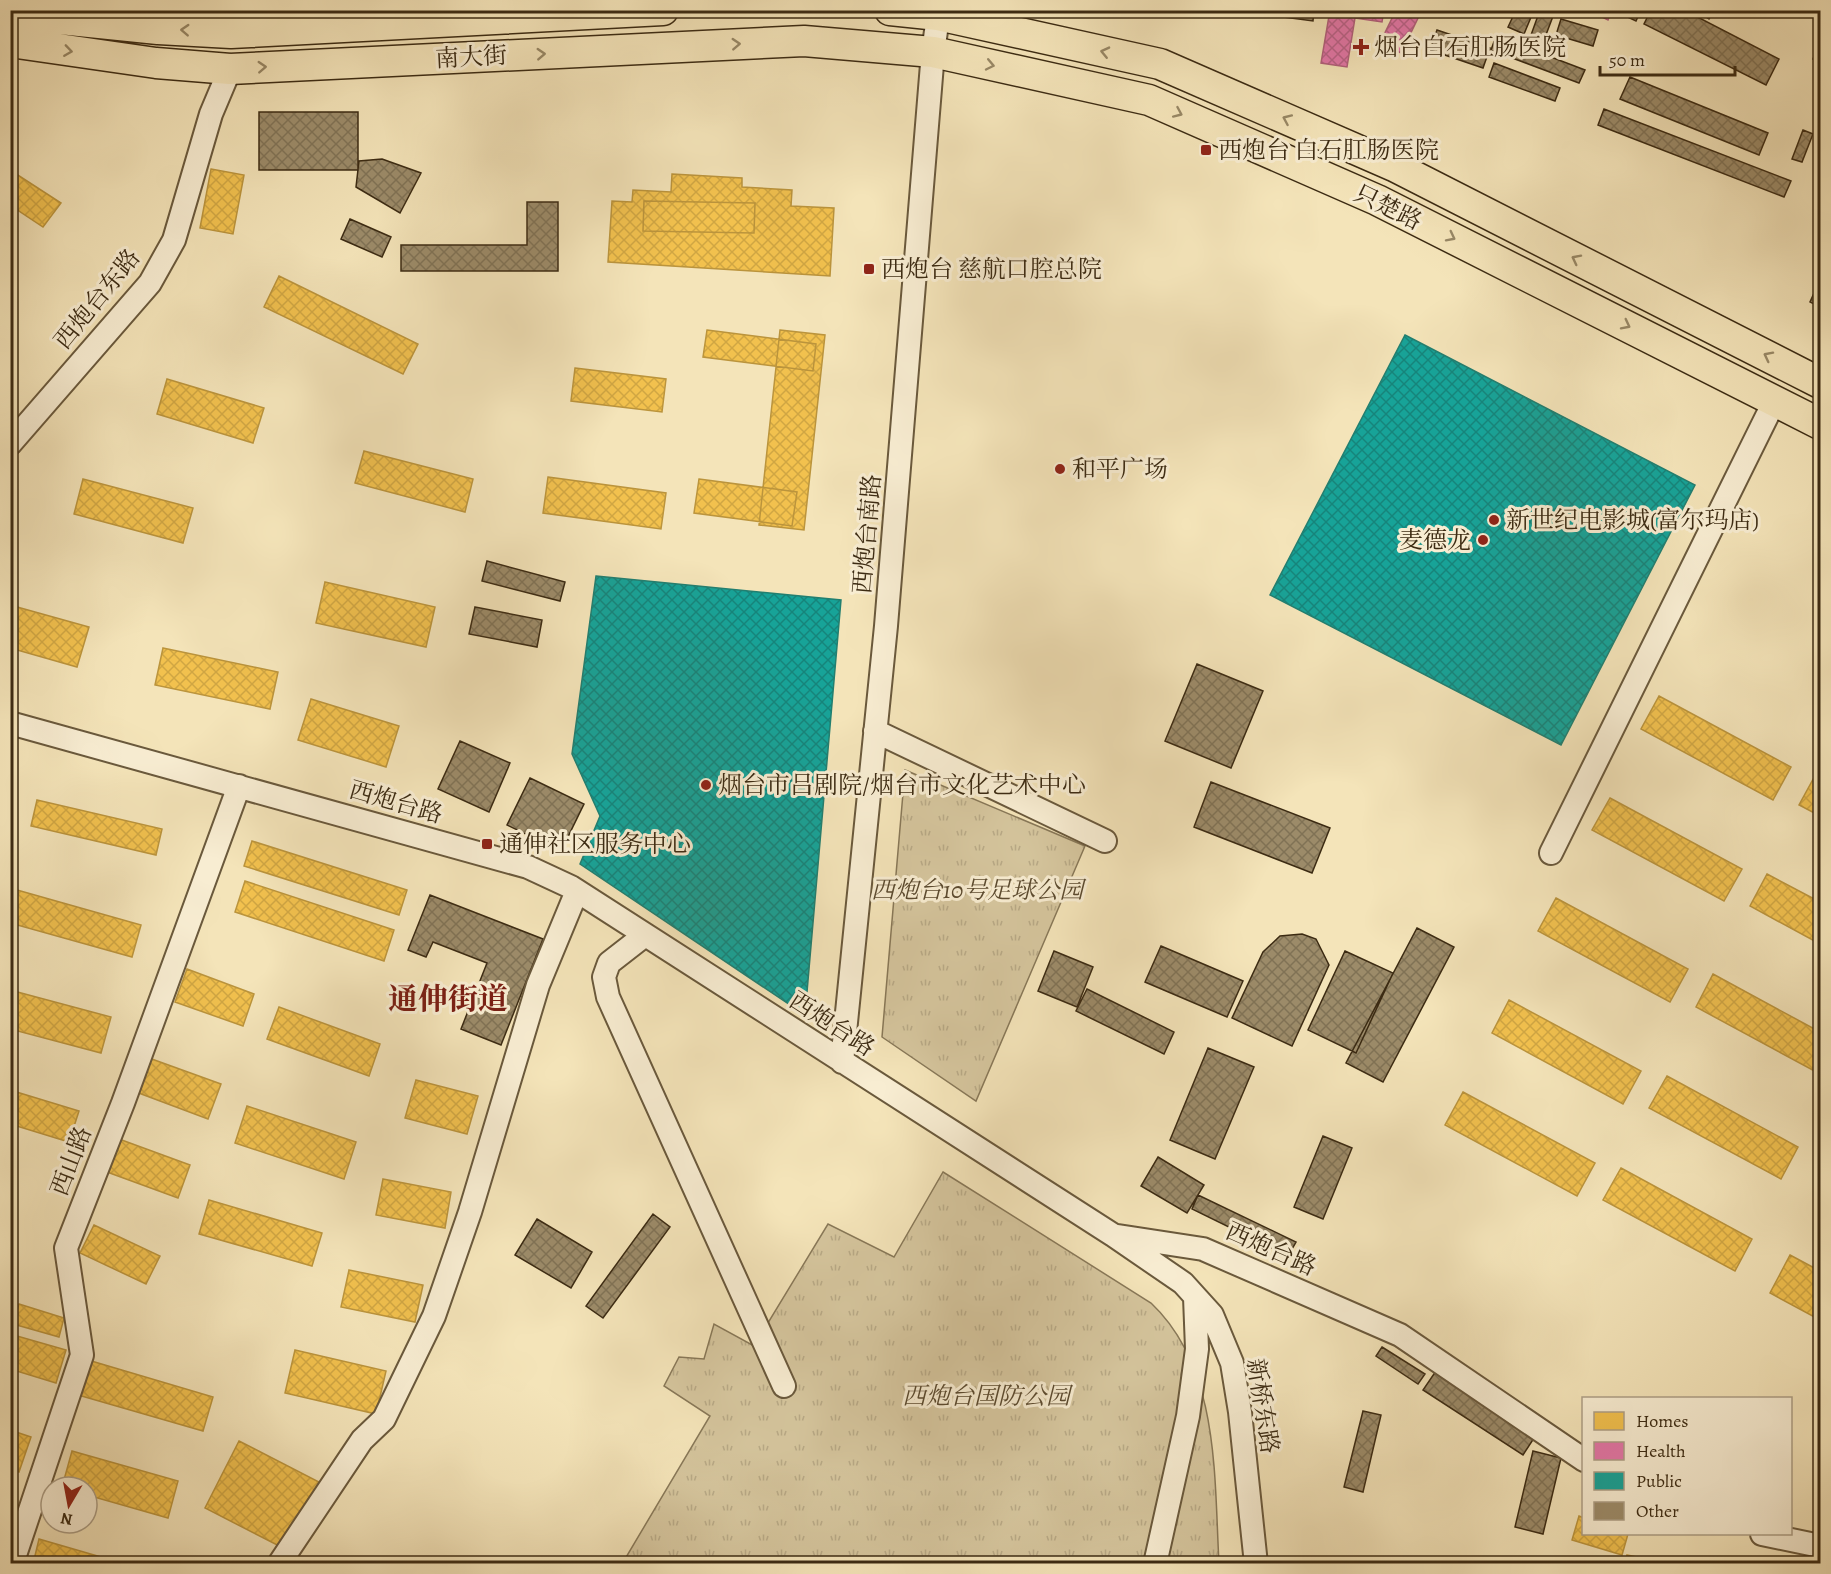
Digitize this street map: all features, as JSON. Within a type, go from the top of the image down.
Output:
[{"type":"main road","name":"南大街","points":[[10,11],[158,29],[231,33],[663,10]]},
{"type":"main road","points":[[890,10],[938,13]]},
{"type":"main road","name":"只楚路","points":[[938,13],[1160,64],[1394,166],[1821,383]]},
{"type":"main road","name":"南大街","points":[[10,42],[156,63],[230,69],[804,41],[933,52]]},
{"type":"main road","name":"只楚路","points":[[933,52],[1149,100],[1377,200],[1821,424]]},
{"type":"street","name":"西炮台南路","points":[[842,1062],[886,626],[938,13]]},
{"type":"street","name":"西炮台东路","points":[[10,444],[150,283],[174,240],[211,114],[230,69]]},
{"type":"street","points":[[1551,853],[1775,400]]},
{"type":"street","name":"西炮台路","points":[[10,723],[528,867],[578,891],[1113,1235],[1203,1248],[1400,1335],[1582,1459]]},
{"type":"street","points":[[875,731],[1105,841]]},
{"type":"street","name":"西山路","points":[[12,1563],[82,1355],[66,1248],[123,1103],[239,786]]},
{"type":"street","points":[[279,1563],[362,1440],[384,1419],[434,1316],[470,1212],[537,985],[578,891]]},
{"type":"street","points":[[645,935],[609,963],[604,977],[608,997],[784,1386]]},
{"type":"street","name":"新桥东路","points":[[1113,1235],[1183,1283],[1212,1315],[1232,1363],[1240,1412],[1256,1563]]},
{"type":"street","points":[[1155,1563],[1188,1416],[1197,1348],[1195,1297]]},
{"type":"street","points":[[1771,1535],[1821,1546]]},
{"type":"green space","name":"西炮台10号足球公园","points":[[905,770],[1085,846],[976,1101],[882,1037]]},
{"type":"green space","name":"西炮台国防公园","points":[[943,1172],[1151,1303],[1174,1329],[1190,1359],[1202,1391],[1209,1425],[1216,1495],[1219,1563],[622,1564],[710,1416],[664,1386],[679,1357],[704,1359],[714,1324],[754,1346],[828,1224],[894,1257]]},
{"type":"building: Homes","points":[[211,169],[244,175],[233,234],[200,228]]},
{"type":"building: Homes","points":[[10,170],[61,203],[43,227],[10,205]]},
{"type":"building: Homes","points":[[672,174],[742,178],[742,187],[792,190],[791,206],[834,208],[830,276],[608,262],[612,201],[632,202],[633,190],[671,192]]},
{"type":"building: Homes","points":[[644,201],[755,203],[754,233],[643,231]]},
{"type":"building: Homes","points":[[279,276],[418,344],[403,374],[264,307]]},
{"type":"building: Homes","points":[[707,330],[816,344],[813,371],[703,357]]},
{"type":"building: Homes","points":[[780,330],[825,335],[804,530],[759,525]]},
{"type":"building: Homes","points":[[575,368],[666,379],[662,412],[571,401]]},
{"type":"building: Homes","points":[[167,379],[264,408],[253,443],[157,414]]},
{"type":"building: Homes","points":[[364,451],[473,479],[465,512],[355,483]]},
{"type":"building: Homes","points":[[548,477],[666,493],[661,529],[543,513]]},
{"type":"building: Homes","points":[[83,479],[193,508],[183,543],[74,514]]},
{"type":"building: Homes","points":[[699,479],[797,492],[792,526],[694,513]]},
{"type":"building: Homes","points":[[325,582],[435,607],[426,647],[316,623]]},
{"type":"building: Homes","points":[[10,605],[89,627],[77,667],[10,648]]},
{"type":"building: Homes","points":[[163,648],[278,672],[270,709],[155,685]]},
{"type":"building: Homes","points":[[1659,696],[1791,767],[1773,800],[1641,729]]},
{"type":"building: Homes","points":[[311,699],[399,726],[386,767],[298,740]]},
{"type":"building: Homes","points":[[1817,772],[1820,774],[1820,816],[1799,805]]},
{"type":"building: Homes","points":[[1610,798],[1742,869],[1724,901],[1592,830]]},
{"type":"building: Homes","points":[[37,800],[162,829],[156,855],[31,826]]},
{"type":"building: Homes","points":[[252,841],[407,890],[399,915],[244,866]]},
{"type":"building: Homes","points":[[1767,874],[1820,902],[1820,944],[1750,906]]},
{"type":"building: Homes","points":[[245,881],[394,930],[384,961],[235,912]]},
{"type":"building: Homes","points":[[10,888],[141,925],[132,957],[10,923]]},
{"type":"building: Homes","points":[[1556,898],[1688,969],[1670,1002],[1538,931]]},
{"type":"building: Homes","points":[[187,969],[254,994],[243,1026],[175,1002]]},
{"type":"building: Homes","points":[[1713,974],[1820,1032],[1820,1074],[1696,1007]]},
{"type":"building: Homes","points":[[10,990],[111,1017],[101,1053],[10,1029]]},
{"type":"building: Homes","points":[[1509,1000],[1641,1071],[1623,1104],[1492,1033]]},
{"type":"building: Homes","points":[[279,1007],[380,1044],[369,1076],[267,1039]]},
{"type":"building: Homes","points":[[149,1058],[221,1084],[208,1119],[136,1092]]},
{"type":"building: Homes","points":[[1667,1076],[1798,1147],[1781,1179],[1649,1108]]},
{"type":"building: Homes","points":[[416,1080],[478,1096],[467,1134],[405,1118]]},
{"type":"building: Homes","points":[[10,1090],[79,1111],[69,1142],[10,1124]]},
{"type":"building: Homes","points":[[1463,1092],[1595,1163],[1577,1196],[1445,1125]]},
{"type":"building: Homes","points":[[247,1106],[356,1142],[344,1179],[235,1143]]},
{"type":"building: Homes","points":[[119,1139],[190,1165],[178,1198],[107,1172]]},
{"type":"building: Homes","points":[[1621,1168],[1752,1239],[1735,1271],[1603,1200]]},
{"type":"building: Homes","points":[[383,1179],[451,1192],[445,1228],[376,1215]]},
{"type":"building: Homes","points":[[209,1200],[322,1233],[312,1266],[199,1234]]},
{"type":"building: Homes","points":[[94,1225],[160,1256],[146,1284],[80,1253]]},
{"type":"building: Homes","points":[[1790,1255],[1820,1271],[1820,1320],[1770,1293]]},
{"type":"building: Homes","points":[[349,1270],[423,1285],[415,1322],[341,1307]]},
{"type":"building: Homes","points":[[19,1304],[64,1318],[59,1337],[13,1324]]},
{"type":"building: Homes","points":[[10,1334],[66,1350],[56,1383],[10,1369]]},
{"type":"building: Homes","points":[[295,1350],[386,1371],[376,1414],[285,1393]]},
{"type":"building: Homes","points":[[88,1360],[213,1397],[203,1431],[78,1395]]},
{"type":"building: Homes","points":[[10,1430],[31,1437],[19,1472],[10,1469]]},
{"type":"building: Homes","points":[[239,1441],[319,1482],[285,1549],[205,1508]]},
{"type":"building: Homes","points":[[72,1451],[178,1481],[168,1518],[99,1498],[99,1475],[65,1475]]},
{"type":"building: Homes","points":[[1579,1516],[1582,1517],[1582,1535],[1628,1535],[1622,1555],[1572,1540]]},
{"type":"building: Homes","points":[[39,1539],[125,1564],[33,1564]]},
{"type":"building: Homes","points":[[1627,1555],[1672,1564],[1625,1564]]},
{"type":"building: Health","points":[[1330,10],[1384,10],[1382,22],[1355,18],[1347,67],[1321,63]]},
{"type":"building: Health","points":[[1396,10],[1422,10],[1401,53],[1380,43]]},
{"type":"building: Health","points":[[1588,10],[1612,10],[1608,20]]},
{"type":"building: Public","name":"麦德龙","points":[[1405,335],[1695,485],[1561,745],[1270,595]]},
{"type":"building: Public","name":"烟台市吕剧院/烟台市文化艺术中心","points":[[596,576],[841,600],[805,1015],[580,864],[600,816],[572,754]]},
{"type":"building: Other","points":[[1231,10],[1314,10],[1313,21]]},
{"type":"building: Other","points":[[1516,10],[1534,10],[1524,34],[1508,27]]},
{"type":"building: Other","points":[[1540,10],[1555,11],[1544,40],[1531,35]]},
{"type":"building: Other","points":[[1621,10],[1641,10],[1636,21],[1619,13]]},
{"type":"building: Other","points":[[1651,10],[1684,10],[1779,59],[1766,85],[1644,24]]},
{"type":"building: Other","points":[[1695,10],[1714,10],[1709,19]]},
{"type":"building: Other","points":[[1561,19],[1598,30],[1593,46],[1556,35]]},
{"type":"building: Other","points":[[1437,30],[1490,48],[1483,68],[1430,50]]},
{"type":"building: Other","points":[[1496,36],[1585,70],[1579,83],[1491,50]]},
{"type":"building: Other","points":[[1818,46],[1820,47],[1820,61],[1813,59]]},
{"type":"building: Other","points":[[1494,63],[1560,88],[1555,101],[1489,77]]},
{"type":"building: Other","points":[[1630,77],[1768,133],[1759,155],[1620,99]]},
{"type":"building: Other","points":[[1604,109],[1791,181],[1784,197],[1598,125]]},
{"type":"building: Other","points":[[259,112],[358,112],[358,170],[259,170]]},
{"type":"building: Other","points":[[1803,130],[1813,134],[1802,162],[1792,159]]},
{"type":"building: Other","points":[[382,159],[421,173],[400,213],[356,187],[359,161]]},
{"type":"building: Other","points":[[527,202],[558,202],[558,271],[401,271],[401,245],[527,245]]},
{"type":"building: Other","points":[[350,219],[391,237],[382,257],[341,239]]},
{"type":"building: Other","points":[[1820,280],[1820,307],[1810,302]]},
{"type":"building: Other","points":[[487,561],[565,582],[560,601],[482,581]]},
{"type":"building: Other","points":[[475,607],[542,620],[537,647],[469,634]]},
{"type":"building: Other","points":[[1197,664],[1263,691],[1231,768],[1165,741]]},
{"type":"building: Other","points":[[460,741],[510,763],[489,812],[438,789]]},
{"type":"building: Other","points":[[530,778],[584,804],[561,851],[507,825]]},
{"type":"building: Other","points":[[1211,782],[1330,828],[1312,873],[1194,827]]},
{"type":"building: Other","points":[[430,895],[543,939],[501,1045],[461,1029],[487,963],[433,942],[426,957],[408,950]]},
{"type":"building: Other","points":[[1417,928],[1454,947],[1383,1082],[1346,1063]]},
{"type":"building: Other","points":[[1302,934],[1316,939],[1329,965],[1292,1046],[1232,1018],[1263,952],[1280,936]]},
{"type":"building: Other","points":[[1161,946],[1243,981],[1227,1017],[1145,982]]},
{"type":"building: Other","points":[[1054,951],[1093,967],[1077,1007],[1038,991]]},
{"type":"building: Other","points":[[1345,951],[1393,973],[1356,1053],[1308,1030]]},
{"type":"building: Other","points":[[1087,989],[1174,1032],[1164,1054],[1076,1011]]},
{"type":"building: Other","points":[[1208,1048],[1254,1067],[1215,1159],[1170,1140]]},
{"type":"building: Other","points":[[1323,1136],[1352,1148],[1323,1219],[1294,1207]]},
{"type":"building: Other","points":[[1158,1157],[1204,1185],[1187,1213],[1141,1186]]},
{"type":"building: Other","points":[[1198,1195],[1296,1242],[1288,1256],[1192,1209]]},
{"type":"building: Other","points":[[653,1214],[670,1227],[603,1318],[586,1306]]},
{"type":"building: Other","points":[[537,1219],[592,1252],[571,1288],[515,1255]]},
{"type":"building: Other","points":[[1382,1347],[1425,1374],[1418,1384],[1376,1356]]},
{"type":"building: Other","points":[[1438,1368],[1538,1432],[1523,1455],[1423,1390]]},
{"type":"building: Other","points":[[1363,1411],[1381,1415],[1363,1492],[1344,1487]]},
{"type":"building: Other","points":[[1533,1451],[1561,1458],[1543,1534],[1515,1527]]},
{"type":"place","name":"烟台白石肛肠医院","points":[[1361,47]]},
{"type":"place","name":"西炮台 白石肛肠医院","points":[[1206,150]]},
{"type":"place","name":"西炮台 慈航口腔总院","points":[[869,269]]},
{"type":"place","name":"和平广场","points":[[1060,469]]},
{"type":"place","name":"新世纪电影城(富尔玛店)","points":[[1494,520]]},
{"type":"place","name":"麦德龙","points":[[1483,540]]},
{"type":"place","name":"烟台市吕剧院/烟台市文化艺术中心","points":[[706,785]]},
{"type":"place","name":"通伸社区服务中心","points":[[487,844]]},
{"type":"district","name":"通伸街道","points":[[448,999]]}]
